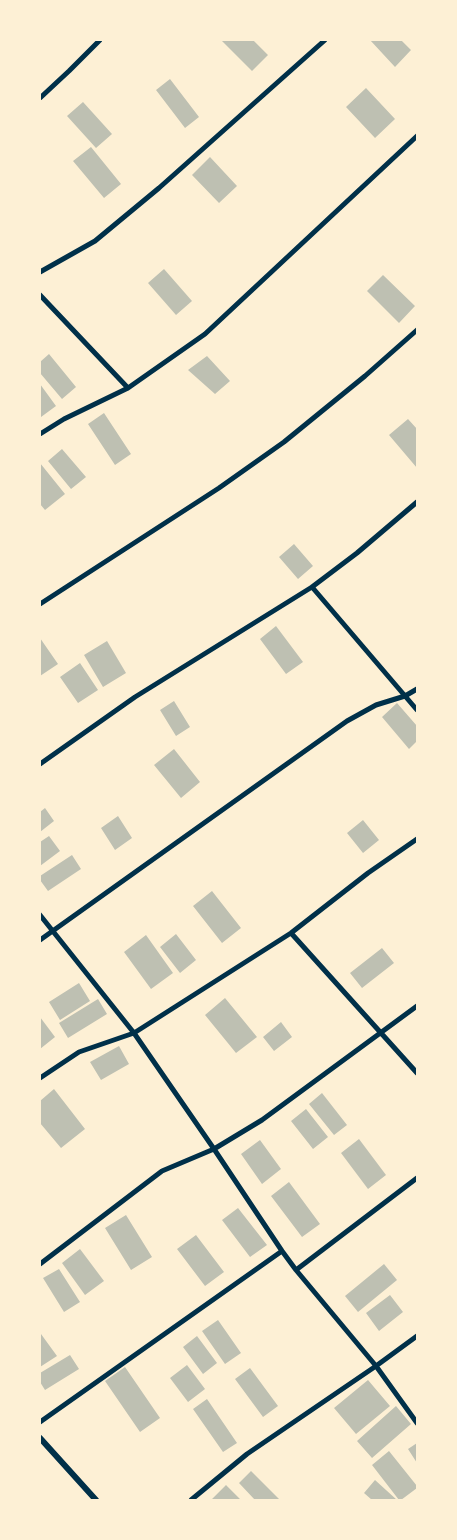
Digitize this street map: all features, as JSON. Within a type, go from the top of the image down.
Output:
[{"type":"street","points":[[40,98],[100,40]]},
{"type":"street","points":[[40,272],[95,241],[159,188],[325,40]]},
{"type":"street","points":[[40,434],[64,419],[128,388],[205,334],[417,136]]},
{"type":"street","points":[[40,295],[128,388]]},
{"type":"street","points":[[40,604],[219,488],[284,442],[365,376],[417,330]]},
{"type":"street","points":[[40,764],[136,698],[312,587],[357,553],[417,502]]},
{"type":"street","points":[[312,587],[417,710]]},
{"type":"street","points":[[40,940],[347,721],[376,705],[405,696],[417,689]]},
{"type":"street","points":[[40,1078],[78,1052],[134,1033],[291,933],[368,873],[417,839]]},
{"type":"street","points":[[40,915],[134,1033],[296,1270],[376,1366],[417,1423]]},
{"type":"street","points":[[291,933],[417,1073]]},
{"type":"street","points":[[40,1264],[162,1171],[214,1149],[262,1120],[417,1006]]},
{"type":"street","points":[[296,1270],[417,1178]]},
{"type":"street","points":[[40,1422],[282,1251]]},
{"type":"street","points":[[192,1500],[247,1454],[417,1336]]},
{"type":"street","points":[[40,1438],[96,1500]]},
{"type":"building","points":[[221,40],[253,40],[268,55],[252,71]]},
{"type":"building","points":[[370,40],[401,40],[411,50],[395,67]]},
{"type":"building","points":[[170,79],[199,117],[185,128],[156,90]]},
{"type":"building","points":[[366,88],[395,119],[375,138],[346,107]]},
{"type":"building","points":[[83,102],[112,134],[96,148],[67,116]]},
{"type":"building","points":[[91,147],[121,184],[104,198],[73,161]]},
{"type":"building","points":[[210,157],[237,186],[219,203],[192,175]]},
{"type":"building","points":[[164,269],[192,301],[176,315],[148,283]]},
{"type":"building","points":[[383,275],[415,306],[399,323],[367,291]]},
{"type":"building","points":[[49,354],[76,387],[62,399],[40,373],[40,362]]},
{"type":"building","points":[[207,356],[230,381],[215,394],[188,370]]},
{"type":"building","points":[[40,384],[56,406],[41,417],[40,416]]},
{"type":"building","points":[[104,413],[131,454],[115,465],[88,424]]},
{"type":"building","points":[[408,419],[417,429],[417,468],[389,435]]},
{"type":"building","points":[[62,449],[86,477],[71,489],[48,461]]},
{"type":"building","points":[[40,463],[65,494],[45,510],[40,504]]},
{"type":"building","points":[[294,544],[313,566],[298,579],[279,557]]},
{"type":"building","points":[[276,626],[303,662],[286,674],[260,639]]},
{"type":"building","points":[[40,638],[58,664],[40,676]]},
{"type":"building","points":[[107,641],[126,673],[103,687],[84,655]]},
{"type":"building","points":[[80,663],[98,690],[78,703],[60,677]]},
{"type":"building","points":[[174,701],[190,727],[176,736],[160,710]]},
{"type":"building","points":[[397,703],[417,726],[417,741],[409,749],[382,717]]},
{"type":"building","points":[[174,749],[200,782],[181,798],[154,765]]},
{"type":"building","points":[[45,808],[54,821],[40,832],[40,812]]},
{"type":"building","points":[[118,816],[132,838],[115,850],[101,828]]},
{"type":"building","points":[[363,820],[379,840],[363,853],[347,833]]},
{"type":"building","points":[[49,836],[60,851],[40,866],[40,842]]},
{"type":"building","points":[[72,855],[81,869],[48,891],[40,880],[40,876]]},
{"type":"building","points":[[212,891],[241,928],[222,943],[193,906]]},
{"type":"building","points":[[176,934],[196,960],[180,973],[160,947]]},
{"type":"building","points":[[146,935],[173,973],[151,989],[124,952]]},
{"type":"building","points":[[382,948],[394,963],[362,988],[350,973]]},
{"type":"building","points":[[79,983],[90,1001],[60,1020],[49,1002]]},
{"type":"building","points":[[225,998],[257,1037],[236,1053],[205,1015]]},
{"type":"building","points":[[98,999],[107,1014],[68,1038],[59,1023]]},
{"type":"building","points":[[40,1017],[55,1037],[40,1049]]},
{"type":"building","points":[[281,1022],[292,1037],[274,1051],[263,1037]]},
{"type":"building","points":[[119,1046],[129,1064],[101,1080],[90,1062]]},
{"type":"building","points":[[54,1089],[85,1129],[61,1148],[40,1123],[40,1101]]},
{"type":"building","points":[[322,1093],[347,1125],[334,1135],[309,1104]]},
{"type":"building","points":[[306,1109],[328,1137],[313,1149],[291,1121]]},
{"type":"building","points":[[359,1139],[386,1175],[368,1189],[341,1153]]},
{"type":"building","points":[[260,1140],[281,1169],[262,1184],[241,1154]]},
{"type":"building","points":[[289,1182],[320,1224],[302,1237],[271,1196]]},
{"type":"building","points":[[238,1208],[267,1245],[250,1257],[222,1220]]},
{"type":"building","points":[[126,1215],[152,1257],[131,1270],[105,1228]]},
{"type":"building","points":[[196,1235],[224,1272],[205,1286],[177,1249]]},
{"type":"building","points":[[80,1249],[104,1281],[85,1295],[62,1263]]},
{"type":"building","points":[[384,1264],[397,1280],[358,1312],[345,1296]]},
{"type":"building","points":[[59,1269],[80,1302],[64,1312],[43,1278]]},
{"type":"building","points":[[390,1295],[403,1312],[379,1331],[366,1313]]},
{"type":"building","points":[[218,1320],[241,1353],[225,1364],[202,1331]]},
{"type":"building","points":[[40,1335],[57,1356],[40,1367]]},
{"type":"building","points":[[197,1336],[217,1363],[203,1374],[183,1347]]},
{"type":"building","points":[[70,1355],[79,1369],[45,1390],[40,1382],[40,1373]]},
{"type":"building","points":[[187,1365],[205,1389],[188,1402],[170,1378]]},
{"type":"building","points":[[125,1367],[160,1418],[140,1432],[105,1381]]},
{"type":"building","points":[[250,1368],[278,1406],[263,1417],[235,1379]]},
{"type":"building","points":[[368,1380],[390,1406],[356,1434],[334,1408]]},
{"type":"building","points":[[207,1399],[237,1443],[223,1452],[193,1409]]},
{"type":"building","points":[[396,1406],[411,1424],[372,1458],[357,1441]]},
{"type":"building","points":[[417,1443],[417,1463],[408,1449]]},
{"type":"building","points":[[389,1451],[417,1486],[417,1488],[401,1500],[399,1500],[372,1465]]},
{"type":"building","points":[[251,1471],[280,1500],[255,1500],[239,1483]]},
{"type":"building","points":[[375,1480],[397,1500],[372,1500],[364,1493]]},
{"type":"building","points":[[226,1485],[241,1500],[211,1500]]}]
